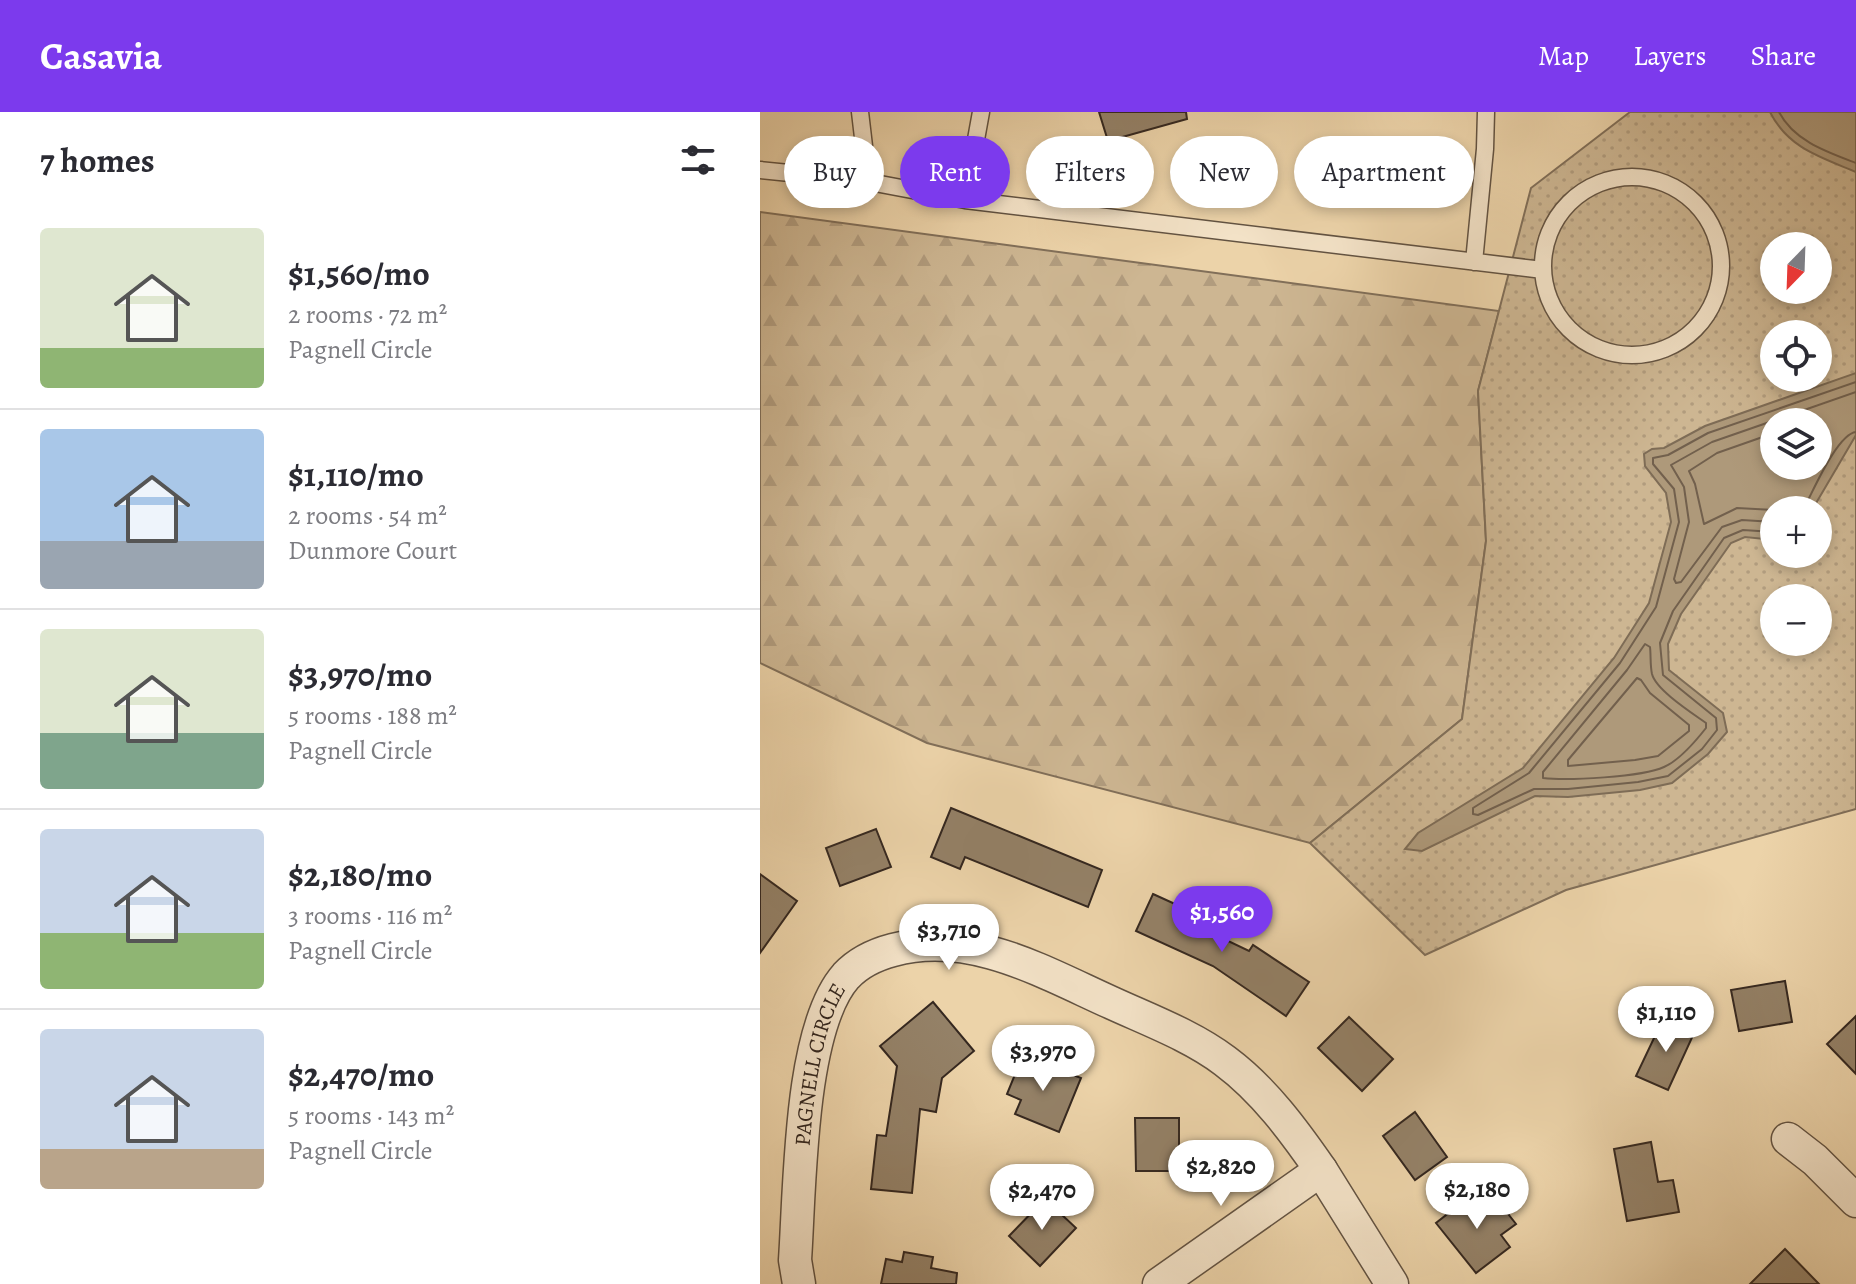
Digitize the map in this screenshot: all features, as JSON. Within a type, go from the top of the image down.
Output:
[{"type":"street","name":"PAGNELL CIRCLE","points":[[799,1284],[795,1260],[808,1078],[819,1032],[836,990],[858,965],[874,956],[918,944],[969,946],[1003,956],[1182,1036],[1225,1060],[1296,1133],[1392,1284]]},
{"type":"street","points":[[1788,1139],[1815,1160],[1856,1201]]},
{"type":"street","points":[[1159,1284],[1321,1170]]},
{"type":"lane","points":[[860,112],[863,136]]},
{"type":"lane","points":[[1474,262],[1486,112]]},
{"type":"lane","points":[[976,136],[980,113]]},
{"type":"lane","points":[[760,170],[784,172]]},
{"type":"lane","points":[[1630,177],[1668,185],[1686,195],[1711,225],[1721,264],[1716,293],[1703,319],[1689,334],[1654,352],[1634,355],[1595,347],[1571,330],[1552,306],[1543,270],[1544,248],[1551,229],[1575,197],[1591,186],[1610,179],[1630,177]]},
{"type":"lane","points":[[1010,205],[1543,270]]},
{"type":"green space","points":[[1630,112],[1856,112],[1856,809],[1566,890],[1425,955],[1310,843],[1462,719],[1486,541],[1478,391],[1531,188]]},
{"type":"green space","points":[[760,212],[1499,311],[1478,391],[1486,541],[1462,719],[1310,843],[927,743],[760,663]]},
{"type":"water","points":[[1770,112],[1856,112],[1856,172],[1806,150],[1786,134]]},
{"type":"water","points":[[1856,373],[1856,435],[1832,476],[1832,408],[1760,408],[1760,480],[1830,480],[1820,496],[1760,496],[1760,539],[1745,537],[1731,543],[1681,614],[1668,644],[1669,670],[1723,713],[1727,732],[1708,754],[1672,783],[1640,790],[1568,797],[1535,796],[1422,851],[1405,849],[1418,833],[1523,768],[1614,658],[1649,603],[1671,522],[1666,493],[1645,466],[1644,454],[1652,449],[1664,448],[1705,426],[1802,392],[1832,392],[1832,381]]},
{"type":"building","points":[[1099,112],[1186,112],[1187,119],[1126,136],[1106,136]]},
{"type":"building","points":[[951,808],[1102,870],[1088,907],[965,857],[960,869],[931,857]]},
{"type":"building","points":[[876,829],[891,867],[840,886],[826,848]]},
{"type":"building","points":[[760,874],[797,901],[760,953]]},
{"type":"building","points":[[1153,894],[1208,919],[1203,929],[1249,951],[1253,945],[1309,982],[1286,1016],[1213,966],[1136,931]]},
{"type":"building","points":[[1785,981],[1792,1022],[1739,1031],[1731,990]]},
{"type":"building","points":[[933,1002],[974,1051],[942,1078],[936,1112],[920,1109],[912,1193],[871,1189],[877,1135],[886,1136],[897,1066],[880,1046]]},
{"type":"building","points":[[1856,1016],[1856,1074],[1827,1044]]},
{"type":"building","points":[[1349,1017],[1393,1059],[1362,1091],[1318,1048]]},
{"type":"building","points":[[1664,1017],[1695,1031],[1668,1090],[1636,1076]]},
{"type":"building","points":[[1023,1055],[1081,1078],[1059,1132],[1015,1114],[1021,1100],[1007,1094]]},
{"type":"building","points":[[1415,1112],[1447,1157],[1415,1180],[1383,1136]]},
{"type":"building","points":[[1135,1118],[1179,1118],[1179,1171],[1136,1171]]},
{"type":"building","points":[[1651,1142],[1658,1182],[1673,1180],[1679,1212],[1627,1221],[1614,1149]]},
{"type":"building","points":[[1473,1194],[1485,1209],[1497,1200],[1516,1224],[1501,1235],[1510,1247],[1476,1273],[1436,1223]]},
{"type":"building","points":[[1045,1199],[1076,1228],[1040,1266],[1009,1236]]},
{"type":"building","points":[[1785,1249],[1819,1284],[1750,1284]]},
{"type":"building","points":[[904,1252],[933,1257],[931,1268],[957,1273],[956,1284],[881,1284],[886,1259],[902,1262]]}]
